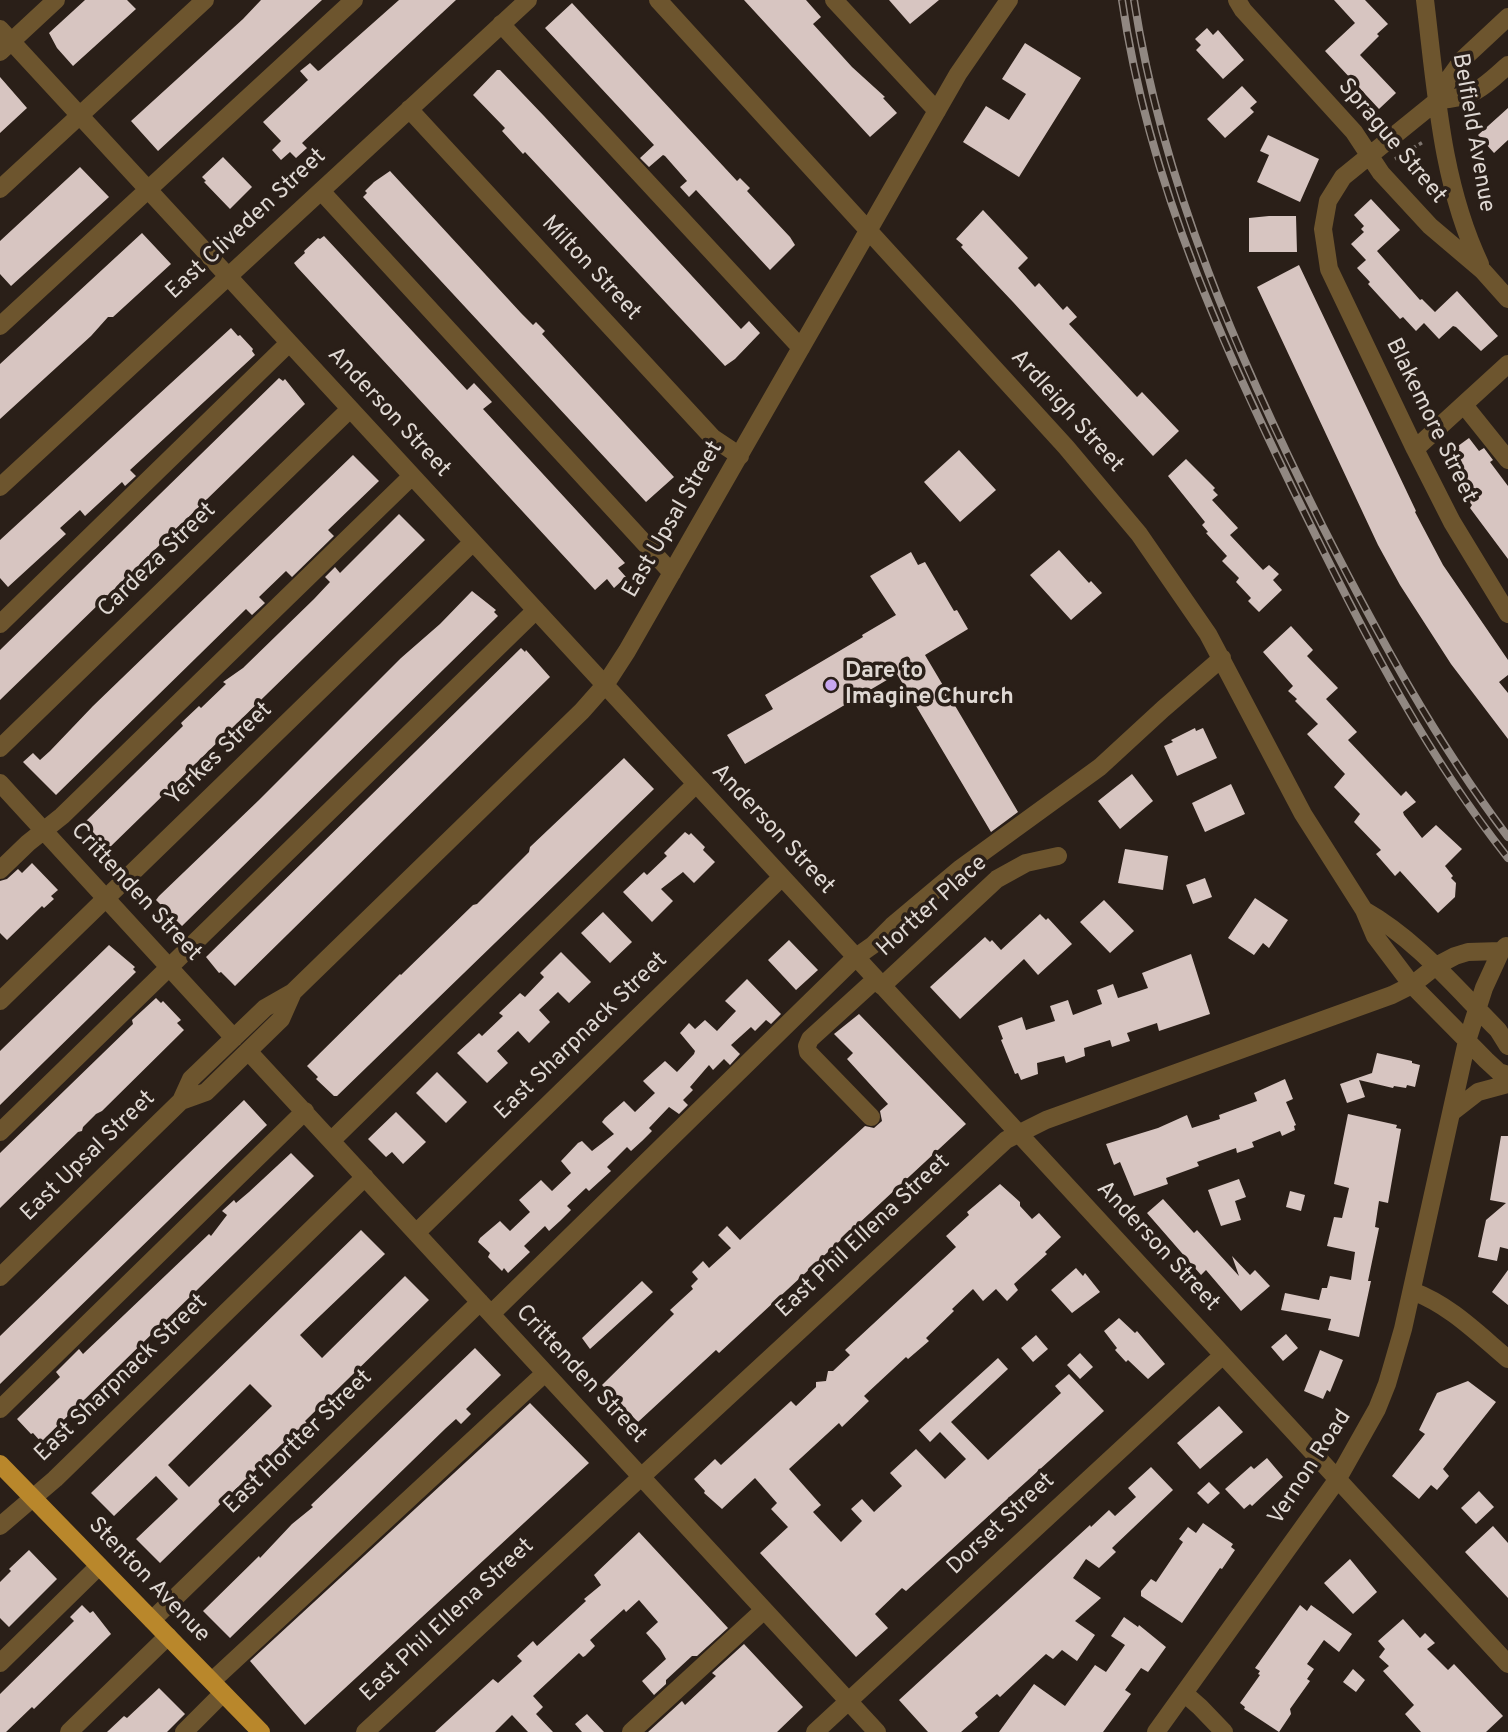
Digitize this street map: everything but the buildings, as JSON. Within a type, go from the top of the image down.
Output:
[{"type":"main road","name":"Stenton Avenue","points":[[0,1464],[261,1732]]},
{"type":"street","points":[[4,41],[56,0]]},
{"type":"street","points":[[0,189],[205,0]]},
{"type":"street","points":[[0,326],[354,0]]},
{"type":"street","name":"East Cliveden Street","points":[[0,487],[528,0]]},
{"type":"street","name":"Ardleigh Street","points":[[658,0],[1114,503],[1164,567],[1222,658],[1303,814],[1364,910],[1375,936],[1412,985],[1499,1072],[1508,1075]]},
{"type":"street","points":[[834,0],[937,111]]},
{"type":"street","name":"East Upsal Street","points":[[0,1277],[181,1101],[191,1079],[265,1008],[293,992],[582,711],[605,685],[740,456],[937,111],[976,46],[1009,0]]},
{"type":"street","name":"Belfield Avenue","points":[[1425,0],[1454,196],[1461,222],[1483,271]]},
{"type":"street","name":"Sprague Street","points":[[1244,3],[1354,132],[1381,173],[1430,226],[1483,271],[1508,299]]},
{"type":"street","points":[[1369,154],[1438,100],[1462,60],[1508,18]]},
{"type":"street","points":[[501,24],[800,348]]},
{"type":"street","name":"Anderson Street","points":[[4,41],[80,116],[1508,1664]]},
{"type":"street","points":[[1438,100],[1470,96],[1506,71]]},
{"type":"street","name":"Milton Street","points":[[409,109],[713,438],[740,456]]},
{"type":"street","name":"Blakemore Street","points":[[1369,154],[1334,188],[1324,214],[1323,242],[1329,269],[1457,531],[1508,614]]},
{"type":"street","points":[[321,191],[672,573]]},
{"type":"street","points":[[0,624],[289,343]]},
{"type":"street","points":[[1415,449],[1508,364]]},
{"type":"street","points":[[1464,404],[1508,460]]},
{"type":"street","name":"Cardeza Street","points":[[0,748],[350,409]]},
{"type":"street","points":[[0,870],[62,816],[412,476]]},
{"type":"street","name":"Yerkes Street","points":[[0,1001],[473,542]]},
{"type":"street","points":[[0,1132],[536,610]]},
{"type":"street","name":"East Hortter Street","points":[[152,1620],[856,957],[961,868],[1100,767],[1222,658]]},
{"type":"street","name":"Crittenden Street","points":[[0,783],[234,1038]]},
{"type":"street","points":[[332,1140],[696,784]]},
{"type":"street","name":"Hortter Place","points":[[871,1118],[808,1052],[810,1039],[997,879],[1026,863],[1058,856]]},
{"type":"street","name":"East Sharpnack Street","points":[[416,1233],[782,877]]},
{"type":"street","name":"Ardleigh Street","points":[[1364,910],[1401,934],[1436,966],[1498,1030],[1508,1046]]},
{"type":"street","name":"East Phil Ellena Street","points":[[365,1732],[996,1149],[1018,1133],[1046,1120],[1392,995],[1455,956],[1504,947]]},
{"type":"street","name":"Vernon Road","points":[[1156,1732],[1337,1480],[1363,1437],[1387,1384],[1412,1291],[1467,1041],[1476,1008],[1504,947]]},
{"type":"street","name":"East Upsal Street","points":[[181,1101],[206,1092],[281,1019],[293,992]]},
{"type":"street","name":"Crittenden Street","points":[[248,1051],[877,1732]]},
{"type":"street","points":[[1451,1112],[1478,1092],[1508,1084]]},
{"type":"street","points":[[0,1409],[305,1111]]},
{"type":"street","name":"East Sharpnack Street","points":[[0,1527],[55,1479],[365,1177]]},
{"type":"street","points":[[1412,1291],[1432,1298],[1448,1308],[1508,1359]]},
{"type":"street","name":"Dorset Street","points":[[815,1732],[1223,1355]]},
{"type":"street","points":[[184,1732],[217,1687],[545,1373]]},
{"type":"street","points":[[0,1663],[99,1566]]},
{"type":"street","points":[[631,1732],[764,1610]]},
{"type":"street","points":[[72,1731],[168,1636]]},
{"type":"street","points":[[1184,1693],[1224,1732]]},
{"type":"path","points":[[1388,162],[1423,142]]},
{"type":"railway","points":[[1122,0],[1134,69],[1151,138],[1172,205],[1250,400],[1333,569],[1401,698],[1451,780],[1508,858]]},
{"type":"railway","points":[[1134,0],[1147,69],[1184,205],[1208,271],[1262,400],[1323,527],[1386,647],[1456,763],[1508,837]]},
{"type":"place","name":"Dare to Imagine Church","points":[[831,685]]}]
